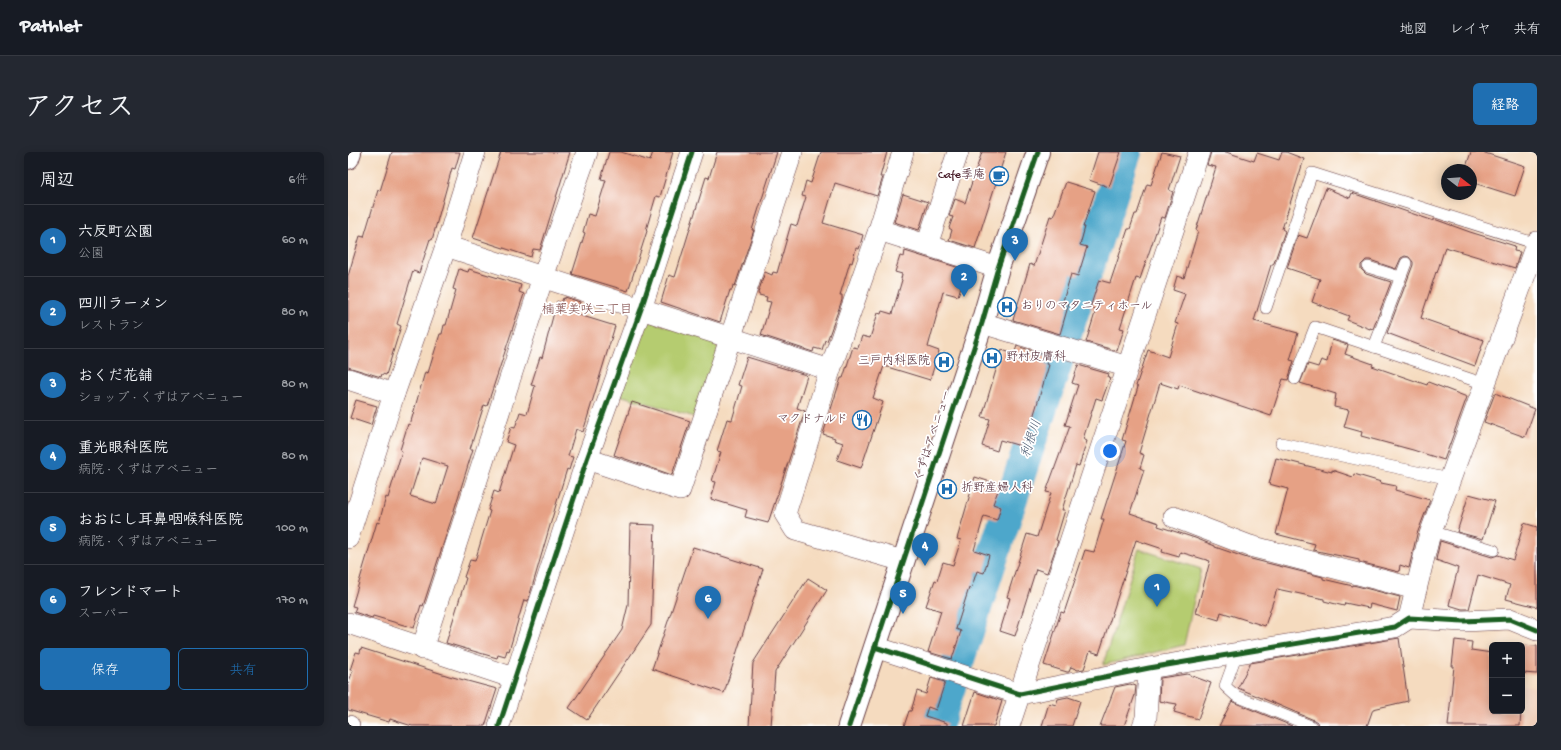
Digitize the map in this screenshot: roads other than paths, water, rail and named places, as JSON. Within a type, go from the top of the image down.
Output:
[{"type":"street","points":[[348,158],[350,152]]},
{"type":"street","points":[[348,538],[394,394],[446,246],[475,152]]},
{"type":"street","points":[[422,648],[543,277],[587,152]]},
{"type":"street","points":[[499,726],[587,459],[640,309],[692,152]]},
{"type":"street","points":[[587,459],[680,490],[792,152]]},
{"type":"street","points":[[903,152],[879,230],[830,370],[785,514],[795,530],[903,561]]},
{"type":"street","points":[[927,245],[958,152]]},
{"type":"street","name":"くずはアベニュー","points":[[848,726],[982,323],[998,268],[1038,152]]},
{"type":"street","points":[[1009,726],[1199,152]]},
{"type":"street","points":[[879,230],[998,268]]},
{"type":"street","points":[[1409,618],[1432,531],[1537,243]]},
{"type":"street","points":[[446,246],[730,339],[830,370]]},
{"type":"street","points":[[982,323],[1128,367]]},
{"type":"street","points":[[348,379],[394,394]]},
{"type":"street","points":[[1174,517],[1250,546],[1416,589]]},
{"type":"street","points":[[875,647],[1020,694],[1149,668],[1395,627],[1409,618],[1463,620],[1510,619],[1537,630]]},
{"type":"street","points":[[348,624],[514,678]]},
{"type":"street","points":[[1143,726],[1146,718],[1149,668]]},
{"type":"lane","points":[[1266,308],[1312,173],[1537,243]]},
{"type":"lane","points":[[1374,347],[1406,263]]},
{"type":"lane","points":[[1368,266],[1400,277]]},
{"type":"lane","points":[[1295,379],[1315,327],[1485,384]]},
{"type":"lane","points":[[1281,443],[1450,479]]},
{"type":"lane","points":[[1432,531],[1494,550]]},
{"type":"lane","points":[[1237,653],[1225,686],[1236,696],[1311,726]]},
{"type":"waterway","name":"利根川","points":[[937,726],[1126,152]]},
{"type":"place","name":"Cafe季庵","points":[[999,176]]},
{"type":"place","name":"おくだ花舗","points":[[1015,261]]},
{"type":"place","name":"四川ラーメン","points":[[964,297]]},
{"type":"place","name":"おりのマタニティホール","points":[[1007,307]]},
{"type":"place","name":"野村皮膚科","points":[[992,358]]},
{"type":"place","name":"三戸内科医院","points":[[944,362]]},
{"type":"place","name":"マクドナルド","points":[[862,420]]},
{"type":"place","name":"折野産婦人科","points":[[947,489]]},
{"type":"place","name":"重光眼科医院","points":[[925,566]]},
{"type":"place","name":"六反町公園","points":[[1157,607]]},
{"type":"place","name":"おおにし耳鼻咽喉科医院","points":[[903,614]]},
{"type":"place","name":"フレンドマート","points":[[708,619]]},
{"type":"district","name":"楠葉美咲二丁目","points":[[587,310]]}]
